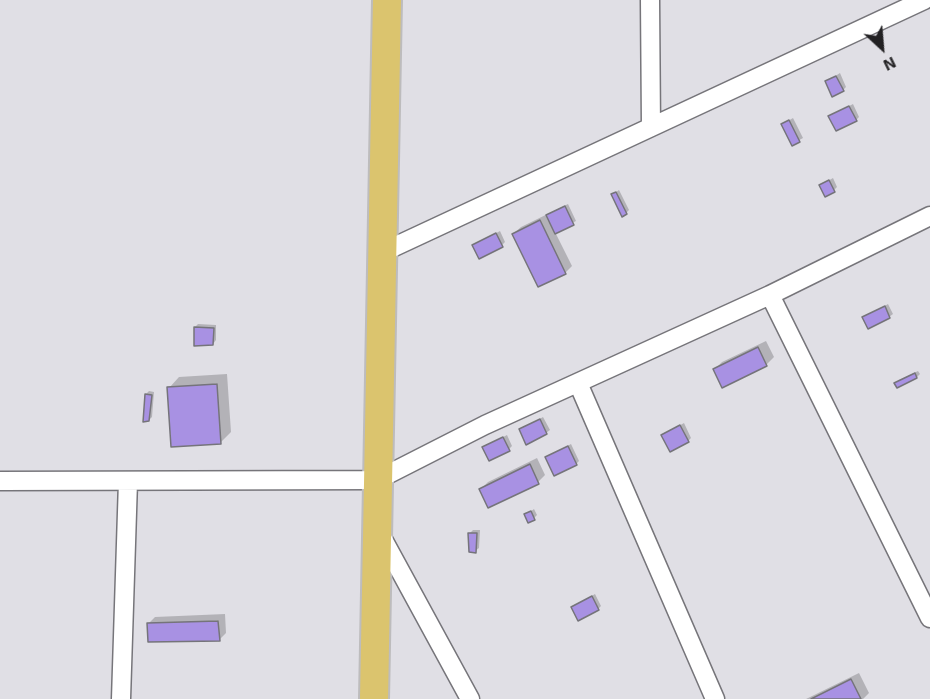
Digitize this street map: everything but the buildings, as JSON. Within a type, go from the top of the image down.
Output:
[{"type":"main road","points":[[374,699],[387,0]]},
{"type":"street","points":[[650,0],[651,127]]},
{"type":"street","points":[[381,253],[924,0]]},
{"type":"street","points":[[0,481],[377,480],[485,425],[770,295],[930,216]]},
{"type":"street","points":[[770,295],[930,618]]},
{"type":"street","points":[[578,383],[715,699]]},
{"type":"street","points":[[121,699],[128,481]]},
{"type":"street","points":[[378,531],[470,699]]}]
